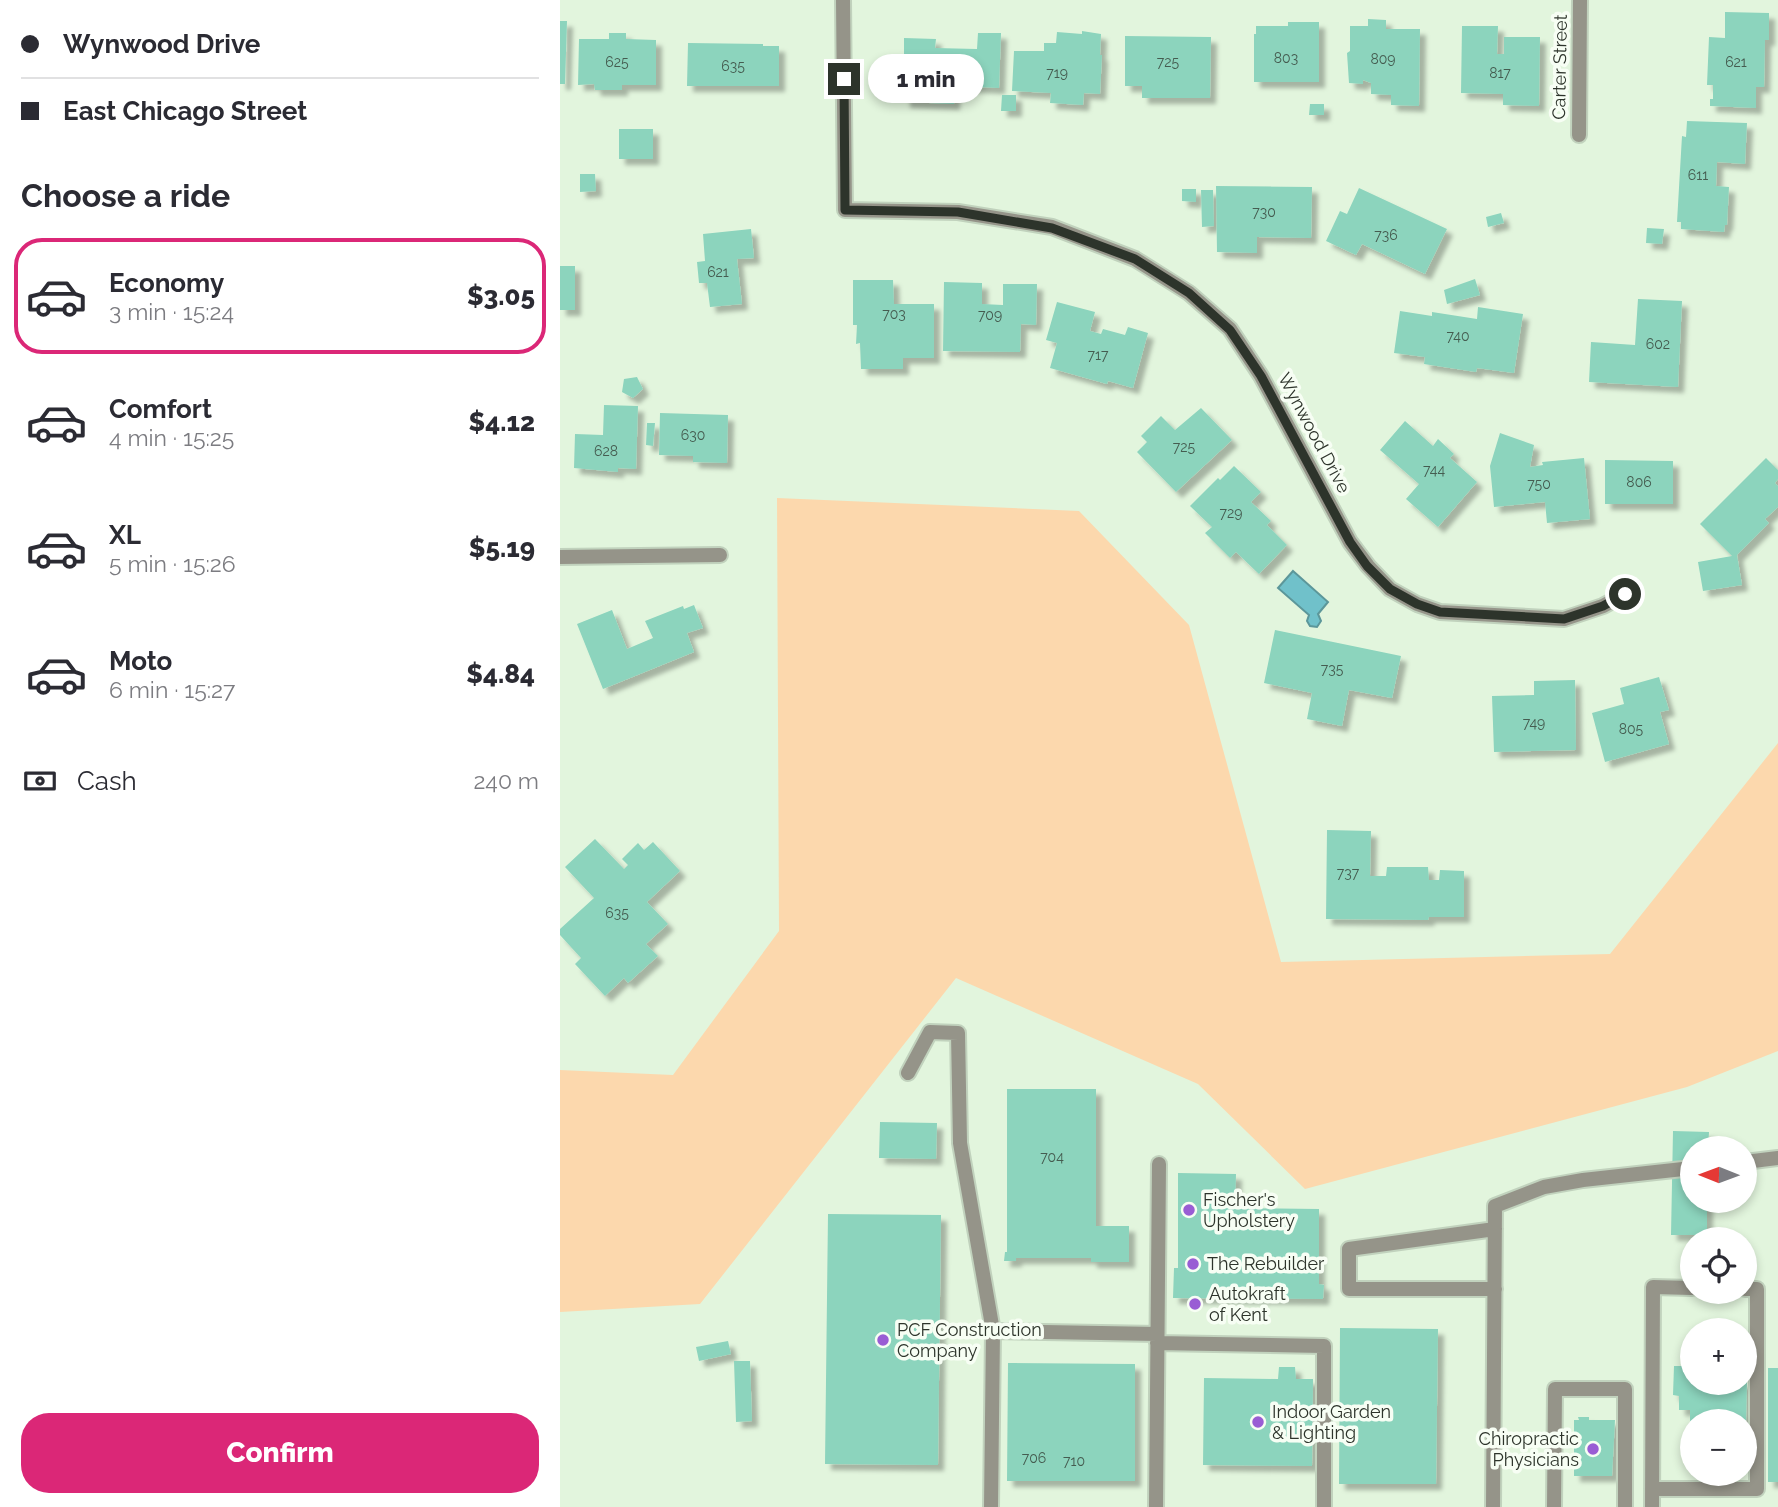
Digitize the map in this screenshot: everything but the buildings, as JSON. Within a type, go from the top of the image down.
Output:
[{"type":"street","name":"Wynwood Drive","points":[[843,0],[845,210],[958,212],[1052,228],[1135,259],[1189,293],[1230,330],[1261,376],[1350,542],[1367,566],[1390,589],[1417,604],[1440,612],[1564,619],[1603,606],[1625,594]]},
{"type":"street","name":"Carter Street","points":[[1579,135],[1580,0]]},
{"type":"street","points":[[560,557],[720,555]]},
{"type":"street","points":[[908,1073],[930,1032],[958,1033],[960,1143],[993,1331],[990,1507]]},
{"type":"street","points":[[1757,1161],[1778,1158]]},
{"type":"street","points":[[1156,1507],[1159,1164]]},
{"type":"street","points":[[1493,1507],[1495,1206],[1544,1187],[1680,1169]]},
{"type":"street","points":[[1495,1229],[1349,1249],[1349,1289],[1495,1289]]},
{"type":"street","points":[[1652,1507],[1653,1287],[1680,1288]]},
{"type":"street","points":[[1652,1489],[1757,1489],[1757,1304]]},
{"type":"street","points":[[993,1331],[1324,1346],[1324,1507]]},
{"type":"street","points":[[1554,1507],[1555,1389],[1625,1389],[1625,1507]]},
{"type":"shaded area","points":[[777,498],[1079,511],[1189,625],[1281,962],[1610,954],[1778,743],[1778,1051],[1687,1087],[1305,1189],[1198,1084],[956,978],[700,1304],[560,1312],[560,1070],[673,1075],[779,931]]},
{"type":"water","points":[[1293,571],[1328,602],[1318,614],[1321,621],[1317,627],[1310,626],[1307,621],[1309,615],[1278,588]]},
{"type":"place","name":"Fischer's Upholstery","points":[[1189,1210]]},
{"type":"place","name":"The Rebuilder","points":[[1193,1264]]},
{"type":"place","name":"Autokraft of Kent","points":[[1195,1304]]},
{"type":"place","name":"PCF Construction Company","points":[[883,1340]]},
{"type":"place","name":"Indoor Garden & Lighting","points":[[1258,1422]]},
{"type":"place","name":"Chiropractic Physicians","points":[[1593,1449]]},
{"type":"route","points":[[844,79],[845,210],[958,212],[1052,228],[1135,259],[1189,293],[1230,330],[1261,376],[1350,542],[1367,566],[1390,589],[1417,604],[1440,612],[1564,619],[1603,606],[1625,594]]}]
